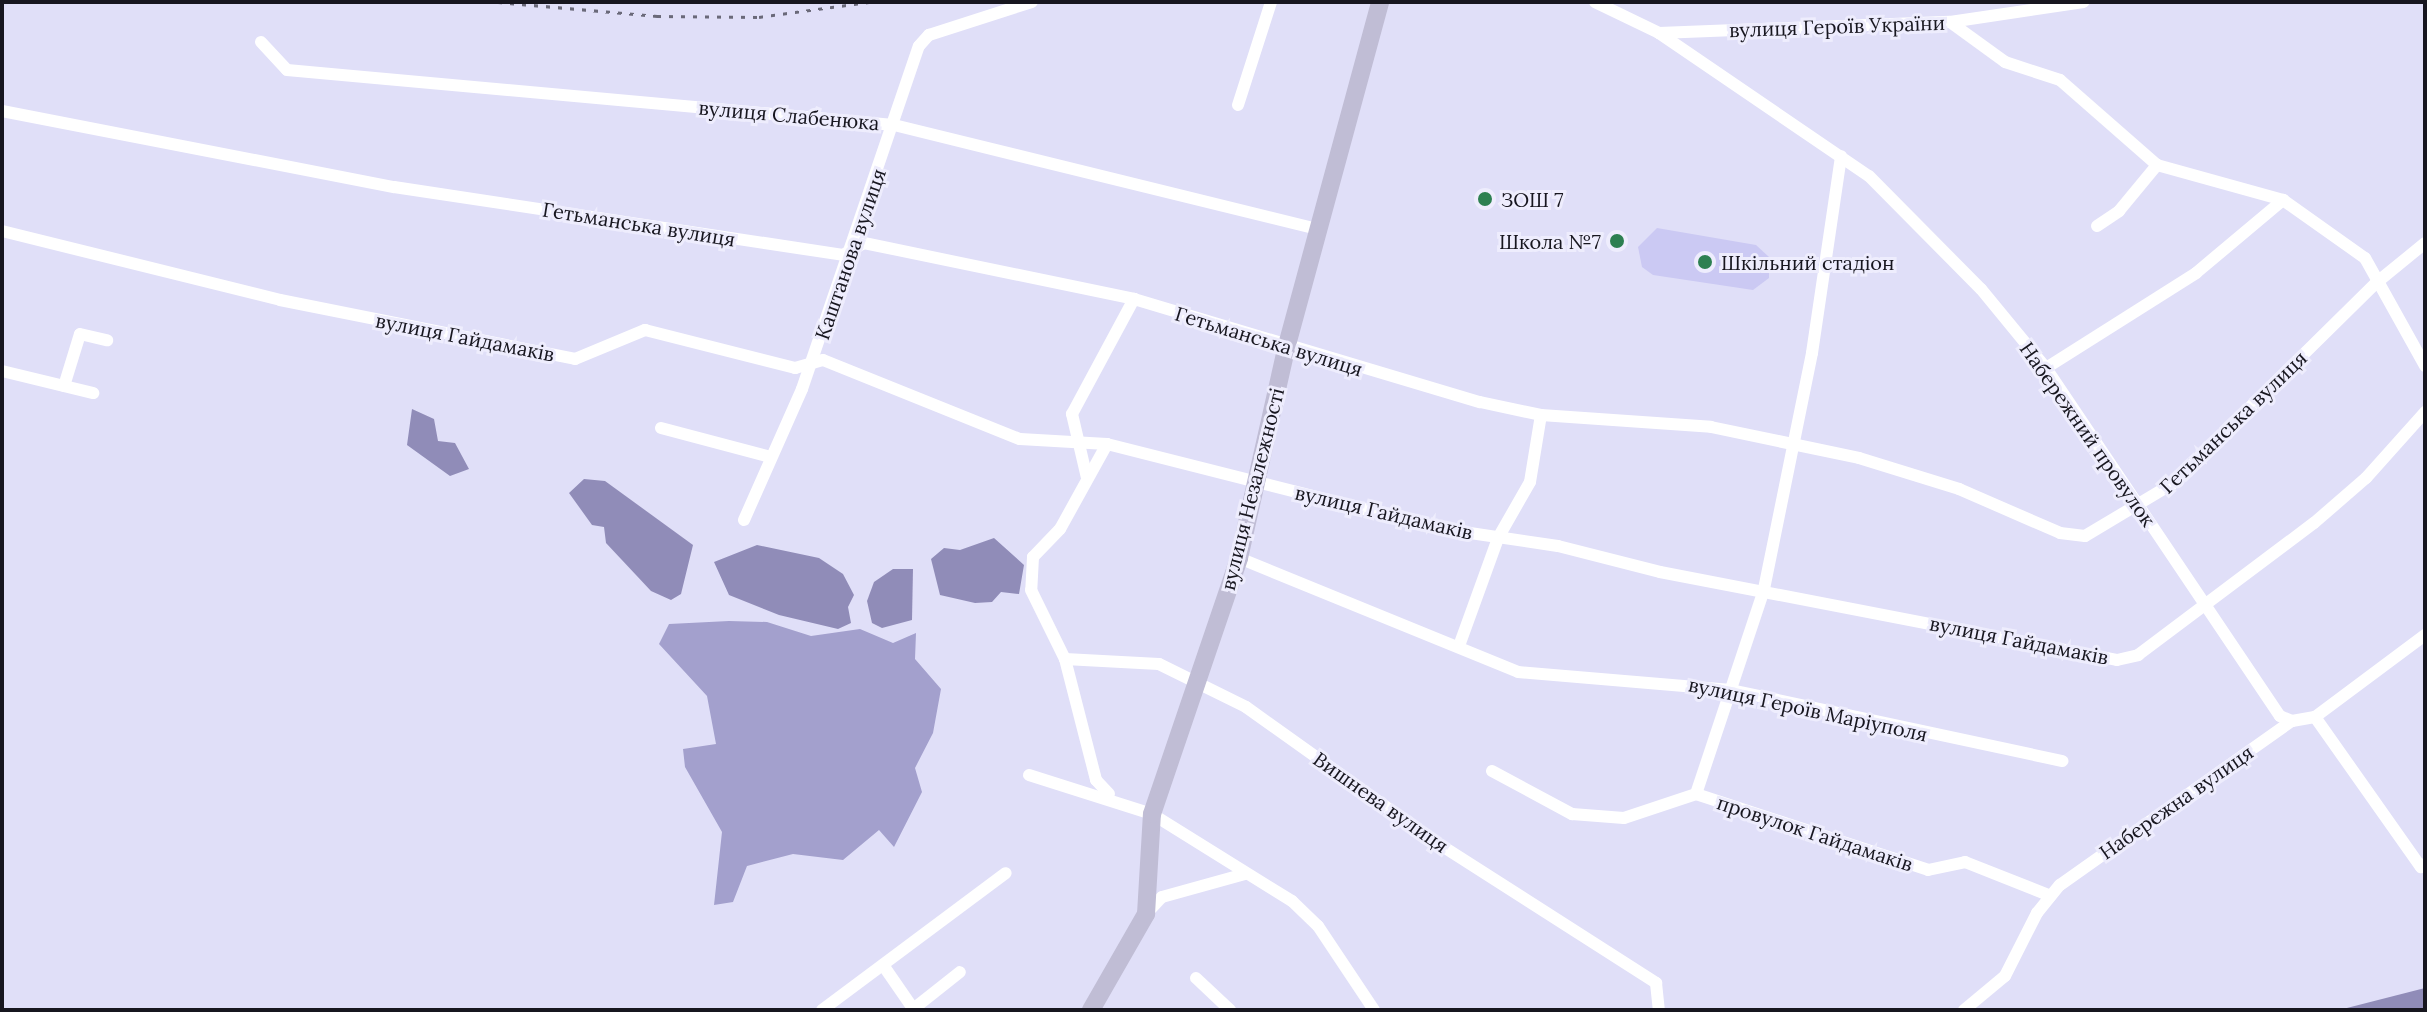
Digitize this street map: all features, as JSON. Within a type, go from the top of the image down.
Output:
[{"type":"street","name":"Каштанова вулиця","points":[[744,520],[853,250],[919,46],[929,35],[1032,2]]},
{"type":"street","points":[[1238,105],[1271,2]]},
{"type":"street","name":"вулиця Незалежності","points":[[1091,1010],[1146,914],[1152,814],[1196,677],[1239,558],[1287,345],[1380,2]]},
{"type":"street","name":"вулиця Героїв України","points":[[1595,2],[1659,33],[1950,22],[2036,5],[2084,2]]},
{"type":"street","points":[[1950,22],[2005,62],[2060,80],[2157,165],[2283,200],[2365,258],[2376,283],[2425,366]]},
{"type":"street","name":"Набережний провулок","points":[[1659,33],[1841,156],[1981,289],[2046,368],[2201,605],[2280,716],[2292,721]]},
{"type":"street","name":"вулиця Слабенюка","points":[[261,42],[287,70],[894,125],[1318,229]]},
{"type":"street","name":"Гетьманська вулиця","points":[[2,111],[394,187],[843,255],[864,243],[1134,299],[1385,378],[1541,415],[1711,427],[1790,447],[1859,458],[1959,489],[2060,533],[2085,536],[2172,484],[2376,283],[2425,243]]},
{"type":"street","points":[[1696,794],[1764,589],[1790,447],[1812,353],[1841,156]]},
{"type":"street","points":[[2097,226],[2119,211],[2157,165]]},
{"type":"street","points":[[2046,368],[2196,273],[2283,200]]},
{"type":"street","name":"вулиця Гайдамаків","points":[[2,231],[280,300],[575,359],[645,330],[795,368],[833,363],[1020,439],[1107,444],[1498,538],[2117,660],[2138,655],[2314,523],[2366,478],[2425,412]]},
{"type":"street","points":[[1087,478],[1072,414],[1078,396],[1134,299]]},
{"type":"street","points":[[64,386],[80,334],[107,340]]},
{"type":"street","points":[[2,371],[93,393]]},
{"type":"street","points":[[1459,646],[1498,538],[1530,482],[1541,415]]},
{"type":"street","points":[[661,428],[771,457]]},
{"type":"street","points":[[1107,444],[1060,529],[1033,557],[1037,609],[1065,659],[1096,780],[1112,796]]},
{"type":"street","name":"вулиця Героїв Маріуполя","points":[[1239,558],[1529,675],[1731,690],[2062,761]]},
{"type":"street","name":"Набережна вулиця","points":[[1964,1010],[2005,976],[2051,896],[2087,863],[2292,721],[2315,717],[2425,635]]},
{"type":"street","name":"Вишнева вулиця","points":[[1065,659],[1139,659],[1196,677],[1656,983],[1659,1010]]},
{"type":"street","points":[[2315,717],[2421,867],[2425,864]]},
{"type":"street","name":"провулок Гайдамаків","points":[[1492,771],[1547,805],[1598,819],[1624,818],[1696,794],[1928,870],[1965,862],[2051,896]]},
{"type":"street","points":[[1029,775],[1112,796],[1152,814],[1306,912],[1374,1010]]},
{"type":"street","points":[[822,1010],[1006,873]]},
{"type":"street","points":[[1146,914],[1162,897],[1245,874]]},
{"type":"street","points":[[883,965],[913,1010],[960,972]]},
{"type":"street","points":[[1196,978],[1230,1010]]},
{"type":"shaded area","name":"Шкільний стадіон","points":[[1657,228],[1756,245],[1769,257],[1769,278],[1753,290],[1653,275],[1642,267],[1638,247]]},
{"type":"shaded area","points":[[412,409],[434,419],[438,441],[455,443],[469,469],[450,476],[407,445]]},
{"type":"shaded area","points":[[584,479],[605,481],[693,545],[681,594],[671,600],[651,591],[606,543],[604,527],[592,525],[569,493]]},
{"type":"shaded area","points":[[994,538],[1024,565],[1019,594],[1001,592],[992,602],[975,603],[940,595],[931,559],[944,548],[960,550]]},
{"type":"shaded area","points":[[757,545],[819,558],[843,574],[854,595],[848,607],[851,623],[838,629],[779,615],[729,595],[714,562]]},
{"type":"shaded area","points":[[893,569],[913,569],[912,620],[882,628],[872,623],[867,601],[874,582]]},
{"type":"shaded area","points":[[767,622],[811,636],[860,629],[893,643],[916,633],[915,659],[941,689],[933,733],[915,768],[922,792],[894,847],[879,830],[843,860],[793,854],[747,866],[733,902],[714,905],[722,832],[685,767],[683,749],[716,744],[707,696],[659,644],[669,624]]},
{"type":"shaded area","points":[[2425,988],[2425,1010],[2339,1010]]},
{"type":"railway","points":[[498,2],[657,16],[759,17],[869,2]]},
{"type":"place","name":"ЗОШ 7","points":[[1485,199]]},
{"type":"place","name":"Школа №7","points":[[1617,241]]},
{"type":"place","name":"Шкільний стадіон","points":[[1705,262]]}]
